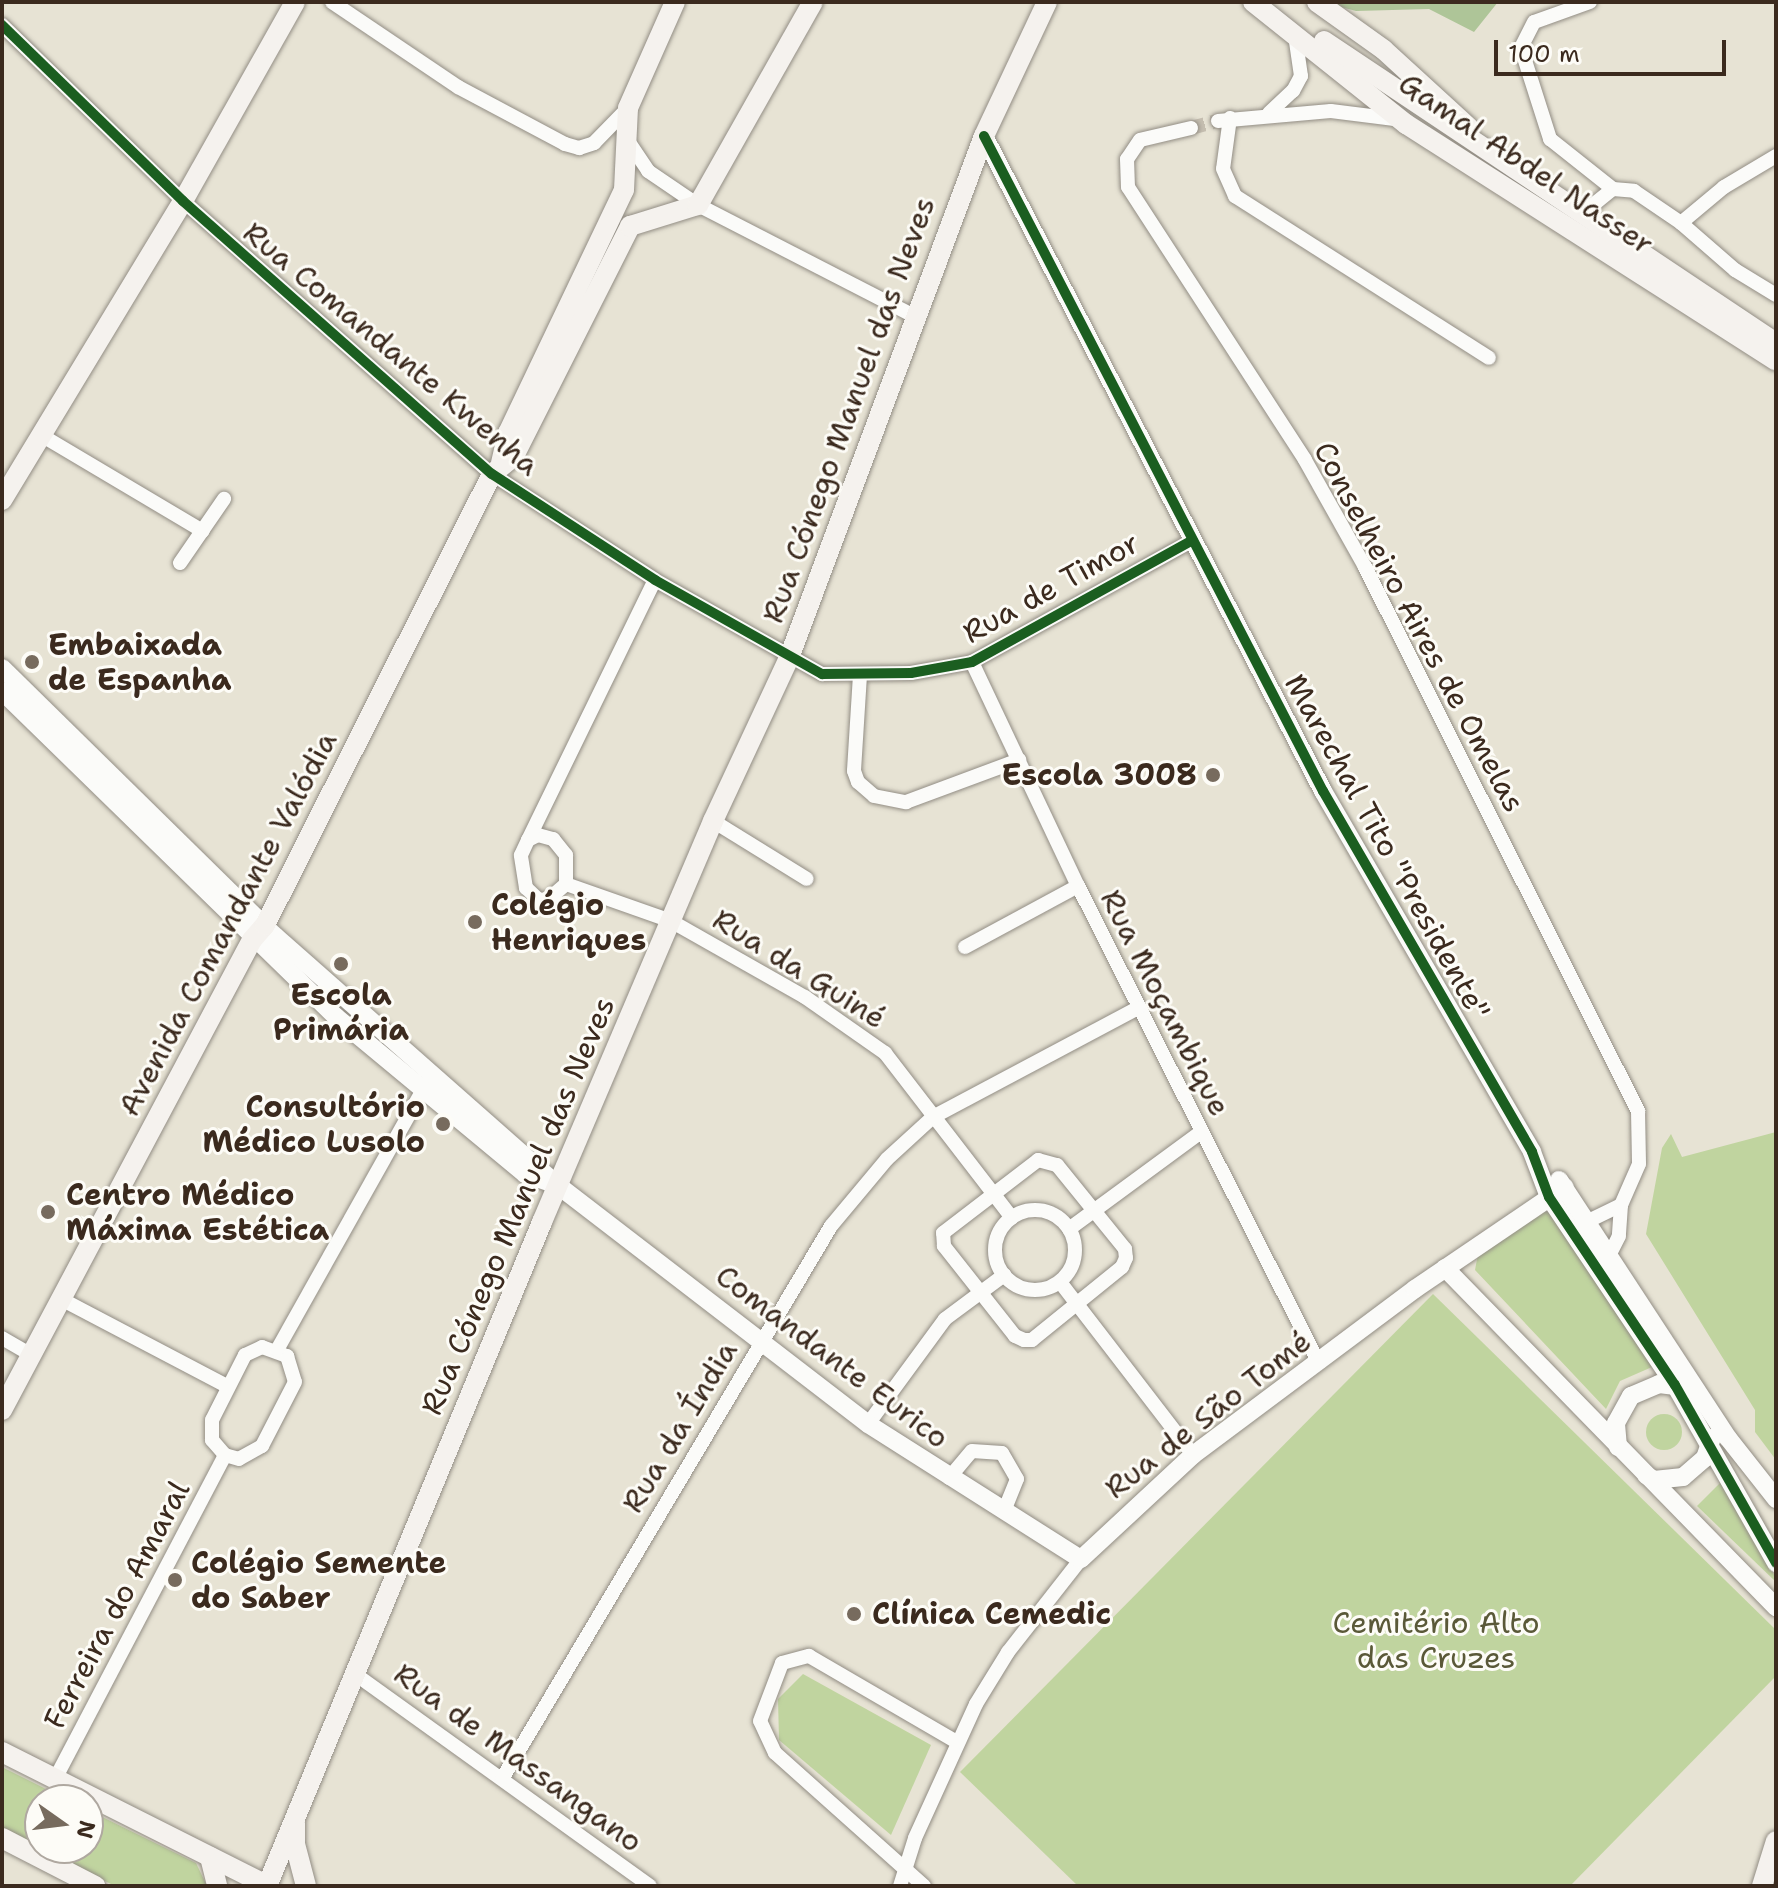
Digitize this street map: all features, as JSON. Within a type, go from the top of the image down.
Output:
[{"type":"main road","points":[[2,500],[183,201],[295,2]]},
{"type":"main road","name":"Avenida Comandante Valódia","points":[[2,1410],[258,933],[496,468],[504,441],[624,190],[624,134],[628,108],[675,2]]},
{"type":"main road","points":[[698,205],[813,2]]},
{"type":"main road","name":"Rua Cónego Manuel das Neves","points":[[268,1886],[296,1811],[713,821],[789,658],[914,316],[984,136],[1047,2]]},
{"type":"main road","name":"Gamal Abdel Nasser","points":[[1253,2],[1406,124],[1776,361]]},
{"type":"main road","name":"Gamal Abdel Nasser","points":[[1268,2],[1776,343]]},
{"type":"main road","name":"Gamal Abdel Nasser","points":[[1317,2],[1407,69],[1507,164]]},
{"type":"main road","name":"Avenida Comandante Valódia","points":[[496,468],[514,456],[630,226],[698,205]]},
{"type":"main road","points":[[2,1752],[268,1886]]},
{"type":"main road","points":[[296,1811],[295,1844],[306,1886]]},
{"type":"main road","points":[[2,1838],[95,1886]]},
{"type":"main road","points":[[1762,1886],[1776,1841]]},
{"type":"main road","points":[[210,1857],[217,1886]]},
{"type":"street","points":[[332,2],[458,87],[565,144],[579,148],[594,143],[628,108]]},
{"type":"street","points":[[1590,2],[1534,22],[1521,48],[1550,139],[1613,189],[1647,196],[1735,270],[1776,295]]},
{"type":"street","name":"Rua Comandante Kwenha","points":[[2,25],[183,201],[496,468],[655,580],[789,658]]},
{"type":"street","points":[[1269,113],[1293,91],[1301,76],[1295,34]]},
{"type":"street","points":[[1406,124],[1353,111],[1269,113],[1224,120],[1223,169],[1235,196],[1489,358]]},
{"type":"street","name":"Conselheiro Aires de Omelas","points":[[1191,128],[1140,140],[1127,159],[1128,187],[1305,460],[1365,567],[1638,1111],[1639,1164],[1621,1205],[1619,1236],[1604,1264]]},
{"type":"street","points":[[624,134],[648,171],[698,205],[914,316]]},
{"type":"street","name":"Marechal Tito \"Presidente\"","points":[[984,136],[1323,791],[1532,1152],[1604,1264],[1711,1444],[1776,1563]]},
{"type":"street","points":[[1681,223],[1724,187],[1776,156]]},
{"type":"street","points":[[1583,213],[1613,189]]},
{"type":"street","points":[[41,435],[203,531]]},
{"type":"street","points":[[180,563],[224,499]]},
{"type":"street","name":"Rua de Timor","points":[[789,658],[822,674],[860,675],[972,662],[1193,540]]},
{"type":"street","points":[[528,840],[538,835],[560,843],[566,855],[566,884],[549,899],[532,896],[522,868],[528,840],[655,580]]},
{"type":"street","name":"Rua Moçambique","points":[[972,662],[1138,1008],[1319,1363]]},
{"type":"street","points":[[2,668],[95,771],[258,933]]},
{"type":"street","points":[[860,675],[854,771],[858,782],[874,796],[906,802],[1019,760]]},
{"type":"street","points":[[2,691],[95,771]]},
{"type":"street","points":[[713,821],[807,879]]},
{"type":"street","name":"Rua da Guiné","points":[[566,884],[671,921],[805,997],[885,1053],[1012,1218]]},
{"type":"street","points":[[965,947],[1078,886]]},
{"type":"street","name":"Comandante Eurico","points":[[258,933],[433,1073],[559,1186],[868,1424],[1081,1559]]},
{"type":"street","name":"Comandante Eurico","points":[[258,933],[423,1090],[525,1174],[559,1186]]},
{"type":"street","name":"Rua da Índia","points":[[502,1779],[831,1226],[887,1159],[933,1117],[1138,1008]]},
{"type":"street","points":[[277,1350],[433,1073]]},
{"type":"street","points":[[1069,1229],[1201,1132]]},
{"type":"street","points":[[1038,1160],[1049,1160],[1094,1210],[1126,1258],[1077,1304],[1032,1340],[1015,1336],[944,1246],[943,1233],[991,1192],[1038,1160]]},
{"type":"street","name":"Rua de São Tomé","points":[[900,1886],[957,1742],[1008,1652],[1081,1559],[1193,1455],[1445,1268],[1557,1192]]},
{"type":"street","points":[[1579,1225],[1621,1205]]},
{"type":"street","points":[[1035,1210],[1048,1212],[1069,1229],[1073,1263],[1060,1282],[1037,1290],[1004,1275],[997,1240],[1012,1218],[1035,1210]]},
{"type":"street","name":"Marechal Tito \"Presidente\"","points":[[1604,1264],[1776,1499]]},
{"type":"street","points":[[1445,1268],[1776,1607]]},
{"type":"street","points":[[868,1424],[935,1330],[1004,1275]]},
{"type":"street","points":[[1060,1282],[1193,1455]]},
{"type":"street","points":[[63,1300],[227,1386]]},
{"type":"street","points":[[2,1338],[32,1355]]},
{"type":"street","points":[[262,1347],[277,1350],[292,1363],[295,1382],[262,1446],[239,1459],[225,1455],[212,1440],[211,1431],[227,1386],[245,1355],[262,1347]]},
{"type":"street","points":[[1618,1447],[1616,1423],[1631,1396],[1644,1387],[1675,1385],[1697,1390]]},
{"type":"street","points":[[1643,1473],[1654,1480],[1683,1477],[1695,1469],[1711,1444],[1715,1417]]},
{"type":"street","points":[[949,1478],[972,1451],[1002,1453],[1017,1479],[1004,1512]]},
{"type":"street","name":"Ferreira do Amaral","points":[[55,1779],[225,1455]]},
{"type":"street","points":[[924,1886],[775,1753],[760,1721],[768,1689],[782,1663],[809,1656],[957,1742]]},
{"type":"street","name":"Rua de Massangano","points":[[355,1674],[650,1886]]},
{"type":"green space","points":[[1322,2],[1498,2],[1474,32],[1429,9],[1356,11]]},
{"type":"green space","points":[[1776,1132],[1776,1460],[1755,1432],[1755,1410],[1646,1234],[1662,1148],[1671,1134],[1682,1157]]},
{"type":"green space","points":[[1540,1212],[1555,1212],[1652,1367],[1620,1381],[1606,1409],[1475,1270],[1478,1254]]},
{"type":"green space","name":"Cemitério Alto das Cruzes","points":[[1433,1294],[1775,1629],[1776,1676],[1570,1886],[1078,1886],[960,1772]]},
{"type":"green space","points":[[1664,1414],[1677,1419],[1682,1432],[1677,1445],[1664,1450],[1651,1445],[1646,1432],[1651,1419]]},
{"type":"green space","points":[[1721,1482],[1776,1578],[1776,1582],[1697,1506]]},
{"type":"green space","points":[[803,1674],[931,1745],[891,1835],[779,1740],[778,1699]]},
{"type":"green space","points":[[2,1767],[36,1784],[24,1784],[24,1841],[2,1830]]},
{"type":"green space","points":[[104,1818],[196,1863],[207,1886],[115,1886],[71,1864],[104,1864]]},
{"type":"tunnel","points":[[1191,128],[1218,121]]},
{"type":"cycle path","points":[[2,25],[183,201],[492,474],[655,580],[822,674],[911,673],[972,662],[1193,540]]},
{"type":"cycle path","points":[[984,136],[1323,791],[1532,1152],[1549,1197],[1675,1385],[1776,1563]]},
{"type":"place","name":"Embaixada de Espanha","points":[[32,662]]},
{"type":"place","name":"Escola 3008","points":[[1213,775]]},
{"type":"place","name":"Colégio Henriques","points":[[475,922]]},
{"type":"place","name":"Escola Primária","points":[[341,964]]},
{"type":"place","name":"Consultório Médico Lusolo","points":[[443,1124]]},
{"type":"place","name":"Centro Médico Máxima Estética","points":[[48,1212]]},
{"type":"place","name":"Colégio Semente do Saber","points":[[175,1580]]},
{"type":"place","name":"Clínica Cemedic","points":[[854,1614]]}]
